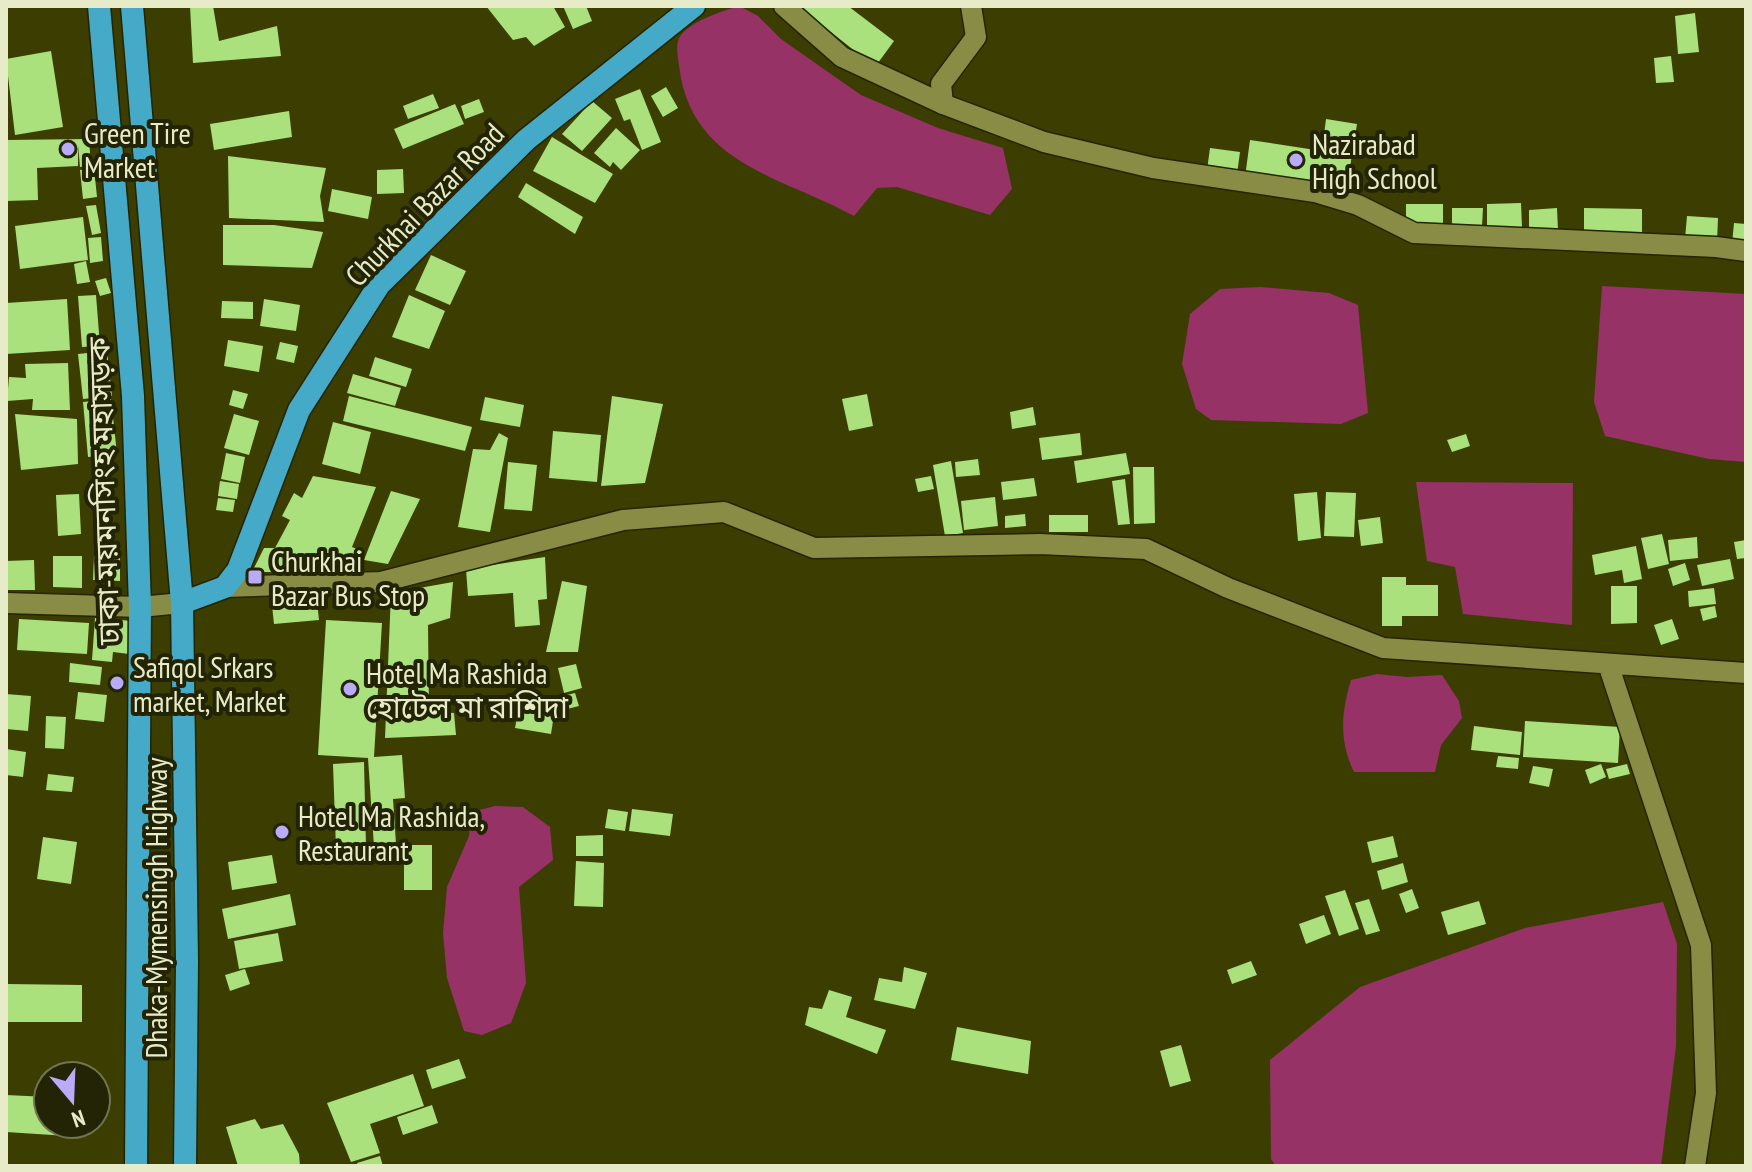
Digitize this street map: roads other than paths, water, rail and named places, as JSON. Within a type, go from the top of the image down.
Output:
[{"type":"highway","name":"ঢাকা-ময়মনসিংহ মহাসড়ক","points":[[99,6],[133,396],[140,607],[136,1166]]},
{"type":"highway","name":"ঢাকা-ময়মনসিংহ মহাসড়ক","points":[[132,6],[182,603]]},
{"type":"highway","name":"Churkhai Bazar Road","points":[[225,587],[245,556],[299,410],[379,285],[526,140],[694,6]]},
{"type":"highway","points":[[182,603],[225,587]]},
{"type":"highway","name":"Dhaka-Mymensingh Highway","points":[[182,603],[187,961],[185,1166]]},
{"type":"street","points":[[784,6],[842,57],[943,104],[1058,146],[1153,168],[1315,192],[1358,205],[1414,233],[1746,251]]},
{"type":"street","points":[[943,104],[941,84],[976,37],[971,6]]},
{"type":"street","points":[[225,587],[381,582],[623,520],[724,512],[814,548],[1040,544],[1146,549],[1228,588],[1383,648],[1746,673]]},
{"type":"street","points":[[6,603],[140,607],[182,603]]},
{"type":"street","points":[[1608,664],[1701,945],[1706,1093],[1695,1166]]},
{"type":"place","name":"Green Tire Market","points":[[68,149]]},
{"type":"place","name":"Nazirabad High School","points":[[1296,160]]},
{"type":"place","name":"Churkhai Bazar Bus Stop","points":[[255,577]]},
{"type":"place","name":"Safiqol Srkars market, Market","points":[[117,683]]},
{"type":"place","name":"Hotel Ma Rashida হোটেল মা রাশিদা","points":[[350,689]]},
{"type":"place","name":"Hotel Ma Rashida, Restaurant","points":[[282,832]]}]
